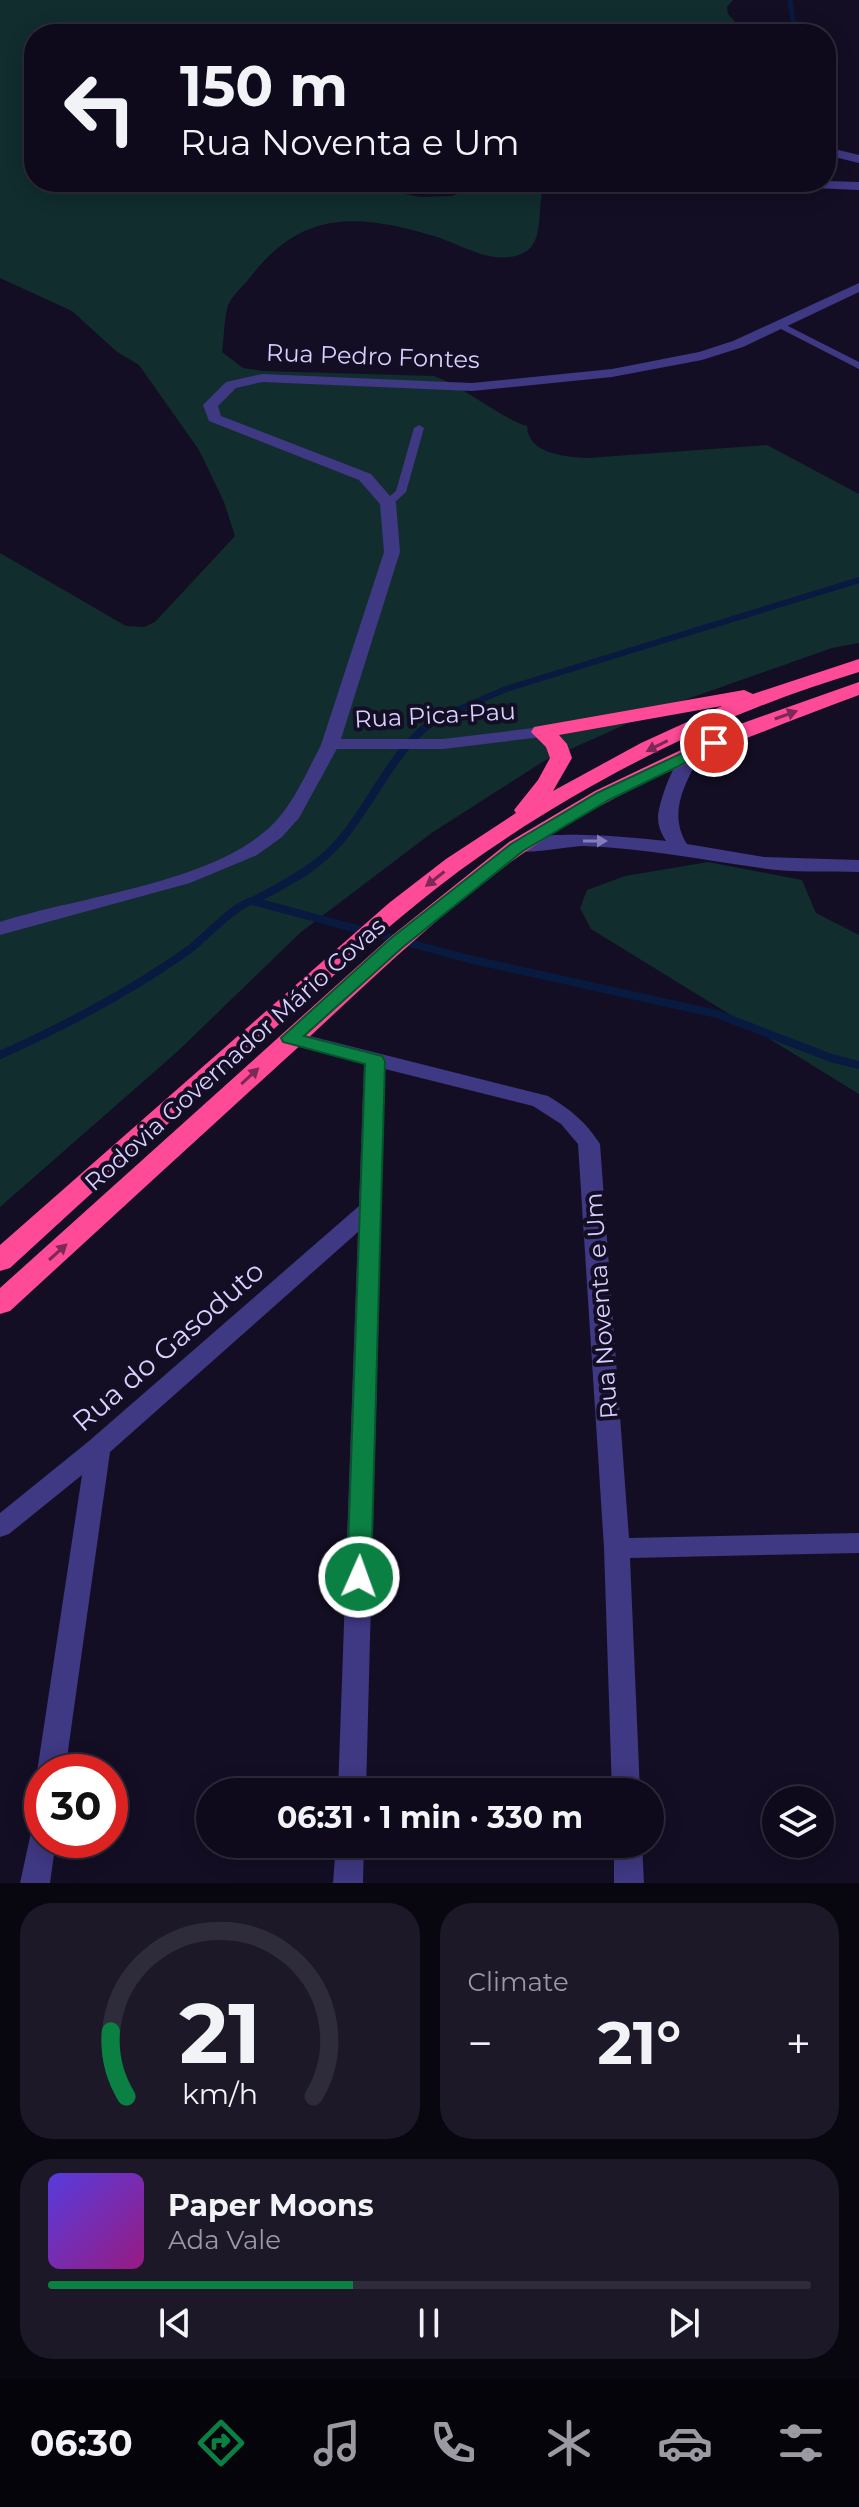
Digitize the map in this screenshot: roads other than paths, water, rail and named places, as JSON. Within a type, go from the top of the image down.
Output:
[{"type":"highway","name":"Rodovia Governador Mário Covas","points":[[0,1304],[552,801],[667,741],[782,689],[859,665]]},
{"type":"highway","name":"Rodovia Governador Mário Covas","points":[[0,1261],[393,912],[454,864],[737,733],[859,688]]},
{"type":"highway","points":[[542,732],[782,689]]},
{"type":"highway","points":[[515,836],[558,768],[561,758],[556,744],[542,732]]},
{"type":"street","points":[[836,153],[859,159]]},
{"type":"street","points":[[836,185],[859,186]]},
{"type":"street","name":"Rua Pedro Fontes","points":[[388,503],[365,477],[222,422],[214,418],[210,405],[231,385],[262,378],[472,387],[612,373],[702,356],[780,325],[859,287]]},
{"type":"street","points":[[0,929],[184,877],[259,846],[293,813],[330,745],[392,552],[388,503]]},
{"type":"street","name":"Rua Pica-Pau","points":[[330,745],[457,743],[542,732]]},
{"type":"street","points":[[680,848],[668,826],[676,786],[691,754]]},
{"type":"street","points":[[515,836],[680,848],[764,863],[859,866]]},
{"type":"street","name":"Rua Noventa e Um","points":[[290,1038],[540,1101],[563,1113],[580,1128],[589,1144],[617,1548],[625,1778]]},
{"type":"street","points":[[352,1778],[375,1061]]},
{"type":"street","name":"Rua do Gasoduto","points":[[0,1527],[98,1448],[372,1207]]},
{"type":"street","points":[[54,1754],[98,1448]]},
{"type":"street","points":[[617,1548],[859,1543]]},
{"type":"street","points":[[35,1883],[39,1858]]},
{"type":"street","points":[[348,1883],[349,1858]]},
{"type":"street","points":[[628,1858],[629,1883]]},
{"type":"lane","points":[[780,325],[859,366]]},
{"type":"lane","points":[[388,503],[401,492],[419,428]]},
{"type":"waterway","points":[[790,0],[794,24]]},
{"type":"waterway","points":[[437,719],[506,689],[859,580]]},
{"type":"waterway","points":[[253,901],[310,868],[339,842],[396,759],[437,719]]},
{"type":"waterway","points":[[0,1055],[121,994],[190,949],[239,907],[253,901]]},
{"type":"waterway","points":[[253,901],[469,959],[717,1014],[831,1058],[859,1065]]}]
